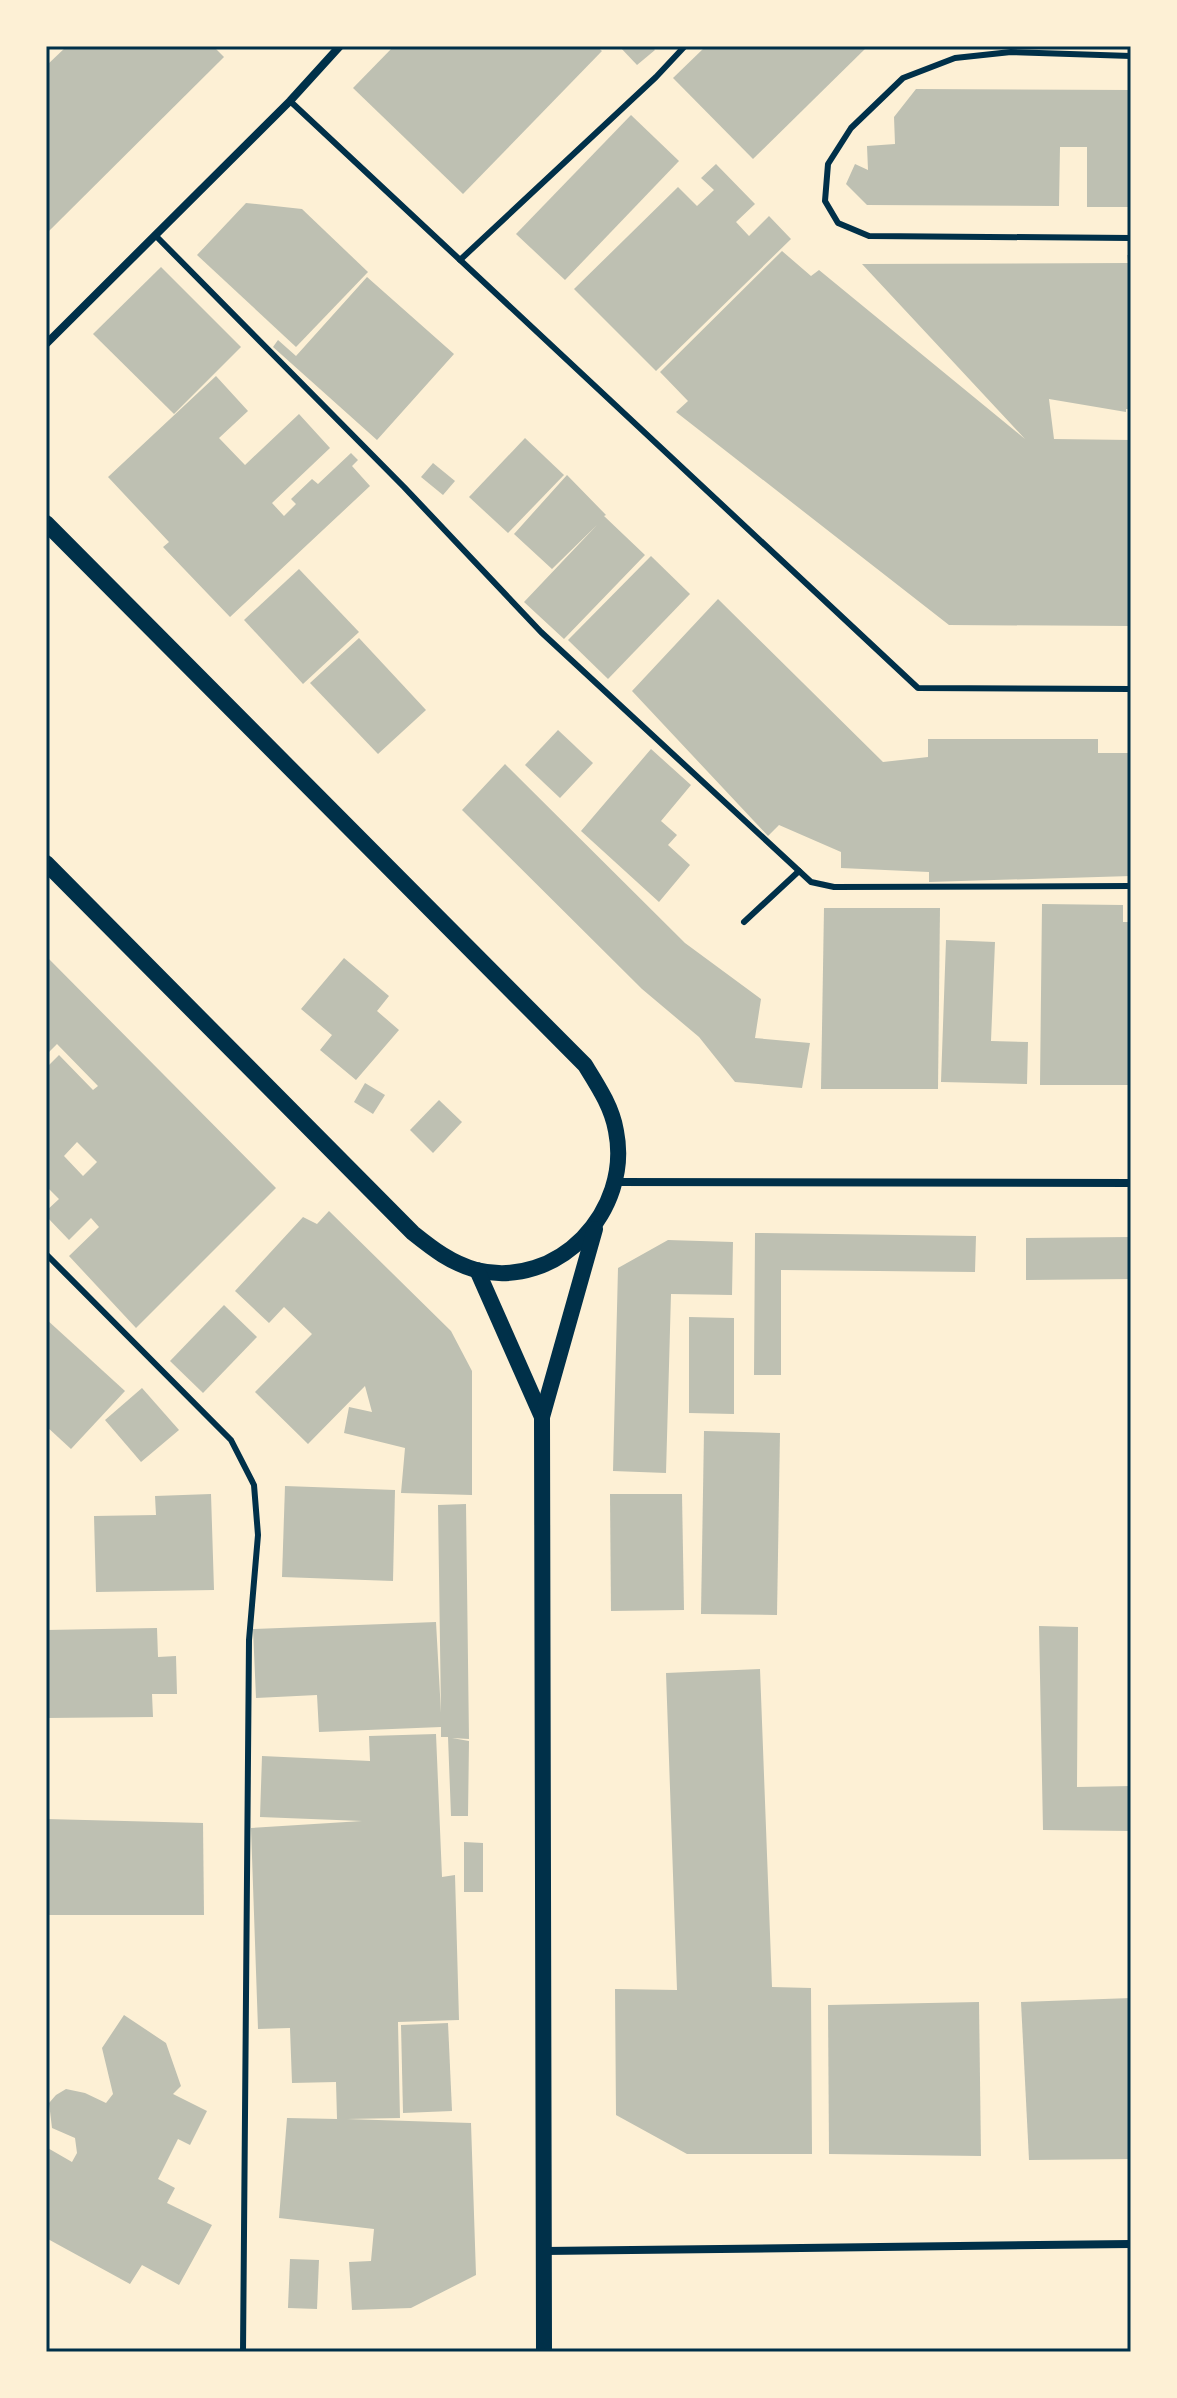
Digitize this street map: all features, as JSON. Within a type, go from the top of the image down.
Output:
[{"type":"main road","points":[[46,523],[585,1065],[610,1108],[617,1132],[619,1159],[616,1182],[596,1225],[563,1255],[521,1270],[477,1270],[442,1257],[413,1233],[46,863]]},
{"type":"main road","points":[[544,2352],[542,1417],[596,1225]]},
{"type":"main road","points":[[477,1270],[542,1417]]},
{"type":"street","points":[[46,344],[290,101],[340,46]]},
{"type":"street","points":[[616,1182],[1131,1183]]},
{"type":"street","points":[[544,2251],[1131,2244]]},
{"type":"lane","points":[[460,260],[656,77],[685,46]]},
{"type":"lane","points":[[1131,56],[1011,52],[955,58],[903,78],[851,128],[828,164],[825,201],[838,223],[869,236],[1131,238]]},
{"type":"lane","points":[[290,101],[918,688],[1131,689]]},
{"type":"lane","points":[[155,235],[404,487],[541,632],[811,882],[834,887],[1131,886]]},
{"type":"lane","points":[[744,922],[799,871]]},
{"type":"lane","points":[[46,1254],[231,1440],[254,1485],[258,1535],[249,1640],[243,2352]]},
{"type":"building","points":[[67,46],[213,46],[224,57],[46,234],[46,66]]},
{"type":"building","points":[[394,46],[596,46],[602,51],[463,194],[353,88]]},
{"type":"building","points":[[619,46],[651,46],[655,50],[637,65]]},
{"type":"building","points":[[706,46],[868,46],[753,159],[673,78]]},
{"type":"building","points":[[916,89],[1131,90],[1131,207],[1087,207],[1087,147],[1060,147],[1059,206],[867,205],[846,184],[855,164],[868,170],[867,146],[895,144],[894,117]]},
{"type":"building","points":[[631,115],[679,161],[565,280],[516,234]]},
{"type":"building","points":[[716,164],[755,204],[736,222],[749,236],[769,216],[791,239],[656,371],[574,289],[678,187],[697,206],[714,190],[701,178]]},
{"type":"building","points":[[246,203],[302,209],[368,272],[296,347],[197,255]]},
{"type":"building","points":[[782,251],[811,276],[819,270],[1025,439],[862,264],[1128,263],[1127,255],[1131,255],[1131,409],[1126,409],[1126,412],[1049,399],[1054,439],[1131,440],[1131,626],[949,625],[676,412],[688,401],[660,372]]},
{"type":"building","points":[[161,267],[241,347],[174,414],[93,334]]},
{"type":"building","points":[[367,277],[454,354],[377,440],[273,347],[278,340],[296,356]]},
{"type":"building","points":[[216,376],[248,411],[219,438],[245,465],[299,414],[330,448],[272,503],[284,516],[296,504],[291,499],[312,479],[318,484],[351,453],[358,460],[352,466],[370,486],[230,617],[163,547],[169,542],[108,477]]},
{"type":"building","points":[[525,438],[564,475],[508,533],[469,497]]},
{"type":"building","points":[[433,463],[455,481],[443,495],[421,477]]},
{"type":"building","points":[[567,475],[645,555],[564,639],[524,602],[597,525],[552,569],[514,534]]},
{"type":"building","points":[[651,556],[690,594],[608,679],[568,640]]},
{"type":"building","points":[[299,569],[359,632],[303,684],[244,620]]},
{"type":"building","points":[[718,599],[883,762],[928,757],[928,739],[1098,739],[1098,753],[1131,753],[1131,876],[929,882],[929,872],[841,868],[841,852],[779,825],[768,836],[632,691]]},
{"type":"building","points":[[359,638],[426,710],[378,754],[310,683]]},
{"type":"building","points":[[558,730],[593,763],[560,798],[525,765]]},
{"type":"building","points":[[651,749],[691,785],[661,821],[677,835],[668,845],[690,865],[659,902],[581,831]]},
{"type":"building","points":[[505,764],[685,943],[761,999],[755,1038],[810,1043],[802,1088],[735,1082],[699,1037],[642,989],[462,810]]},
{"type":"building","points":[[1042,904],[1123,905],[1123,922],[1131,922],[1131,1085],[1040,1085]]},
{"type":"building","points":[[824,908],[940,908],[938,1089],[821,1089]]},
{"type":"building","points":[[946,940],[995,942],[991,1041],[1028,1042],[1027,1084],[941,1082]]},
{"type":"building","points":[[46,956],[276,1188],[136,1328],[69,1256],[99,1227],[91,1218],[69,1240],[46,1216],[46,1211],[59,1199],[46,1186],[46,1068],[59,1055],[93,1090],[98,1086],[57,1044],[46,1055]],"holes":[[[77,1142],[97,1162],[83,1176],[64,1156]]]},
{"type":"building","points":[[344,958],[389,996],[377,1011],[399,1030],[356,1080],[320,1050],[332,1035],[301,1009]]},
{"type":"building","points":[[365,1083],[385,1095],[373,1114],[354,1102]]},
{"type":"building","points":[[439,1100],[462,1122],[433,1153],[410,1130]]},
{"type":"building","points":[[329,1211],[451,1331],[472,1371],[472,1495],[401,1493],[405,1448],[344,1433],[349,1407],[372,1412],[365,1386],[308,1444],[255,1392],[312,1334],[284,1307],[269,1323],[235,1291],[303,1217],[317,1224]]},
{"type":"building","points":[[755,1233],[976,1236],[975,1272],[781,1270],[781,1375],[754,1375]]},
{"type":"building","points":[[1131,1237],[1131,1279],[1026,1280],[1026,1238]]},
{"type":"building","points":[[668,1240],[733,1242],[732,1295],[671,1294],[666,1473],[613,1471],[618,1268]]},
{"type":"building","points":[[224,1305],[257,1337],[203,1393],[170,1361]]},
{"type":"building","points":[[689,1317],[734,1318],[734,1414],[689,1413]]},
{"type":"building","points":[[46,1319],[125,1391],[71,1449],[46,1426]]},
{"type":"building","points":[[142,1388],[179,1430],[141,1462],[105,1420]]},
{"type":"building","points":[[704,1431],[780,1433],[777,1615],[701,1614]]},
{"type":"building","points":[[285,1486],[395,1490],[393,1581],[282,1577]]},
{"type":"building","points":[[211,1494],[214,1590],[96,1592],[94,1516],[156,1515],[155,1496]]},
{"type":"building","points":[[610,1494],[682,1494],[684,1610],[611,1611]]},
{"type":"building","points":[[466,1504],[469,1739],[452,1738],[469,1741],[468,1816],[451,1816],[448,1737],[441,1737],[441,1727],[319,1732],[317,1695],[256,1698],[253,1629],[436,1622],[441,1713],[438,1505]]},
{"type":"building","points":[[1039,1626],[1078,1627],[1077,1787],[1131,1786],[1131,1831],[1043,1830]]},
{"type":"building","points":[[157,1628],[158,1657],[176,1656],[177,1694],[152,1694],[153,1717],[46,1718],[46,1630]]},
{"type":"building","points":[[760,1669],[772,1987],[811,1988],[812,2154],[687,2154],[616,2115],[615,1989],[677,1990],[666,1673]]},
{"type":"building","points":[[436,1734],[442,1877],[455,1875],[459,2020],[398,2022],[400,2118],[347,2119],[471,2123],[476,2275],[411,2308],[352,2310],[349,2262],[371,2261],[374,2229],[279,2218],[287,2118],[337,2119],[336,2082],[292,2083],[290,2028],[258,2029],[251,1828],[362,1821],[260,1817],[262,1756],[370,1761],[369,1736]]},
{"type":"building","points":[[46,1819],[203,1823],[204,1915],[46,1915]]},
{"type":"building","points":[[464,1842],[483,1843],[483,1892],[464,1892]]},
{"type":"building","points":[[1131,1998],[1131,2159],[1029,2160],[1021,2002]]},
{"type":"building","points":[[979,2002],[981,2156],[829,2154],[828,2005]]},
{"type":"building","points":[[124,2015],[166,2043],[181,2086],[173,2094],[207,2111],[190,2145],[178,2139],[158,2179],[175,2188],[167,2203],[212,2225],[179,2285],[142,2265],[130,2284],[46,2238],[46,2147],[72,2162],[77,2153],[75,2138],[52,2128],[49,2103],[66,2089],[85,2093],[106,2103],[113,2094],[102,2048]]},
{"type":"building","points":[[448,2023],[452,2111],[403,2113],[401,2025]]},
{"type":"building","points":[[290,2259],[319,2260],[317,2309],[288,2308]]}]
